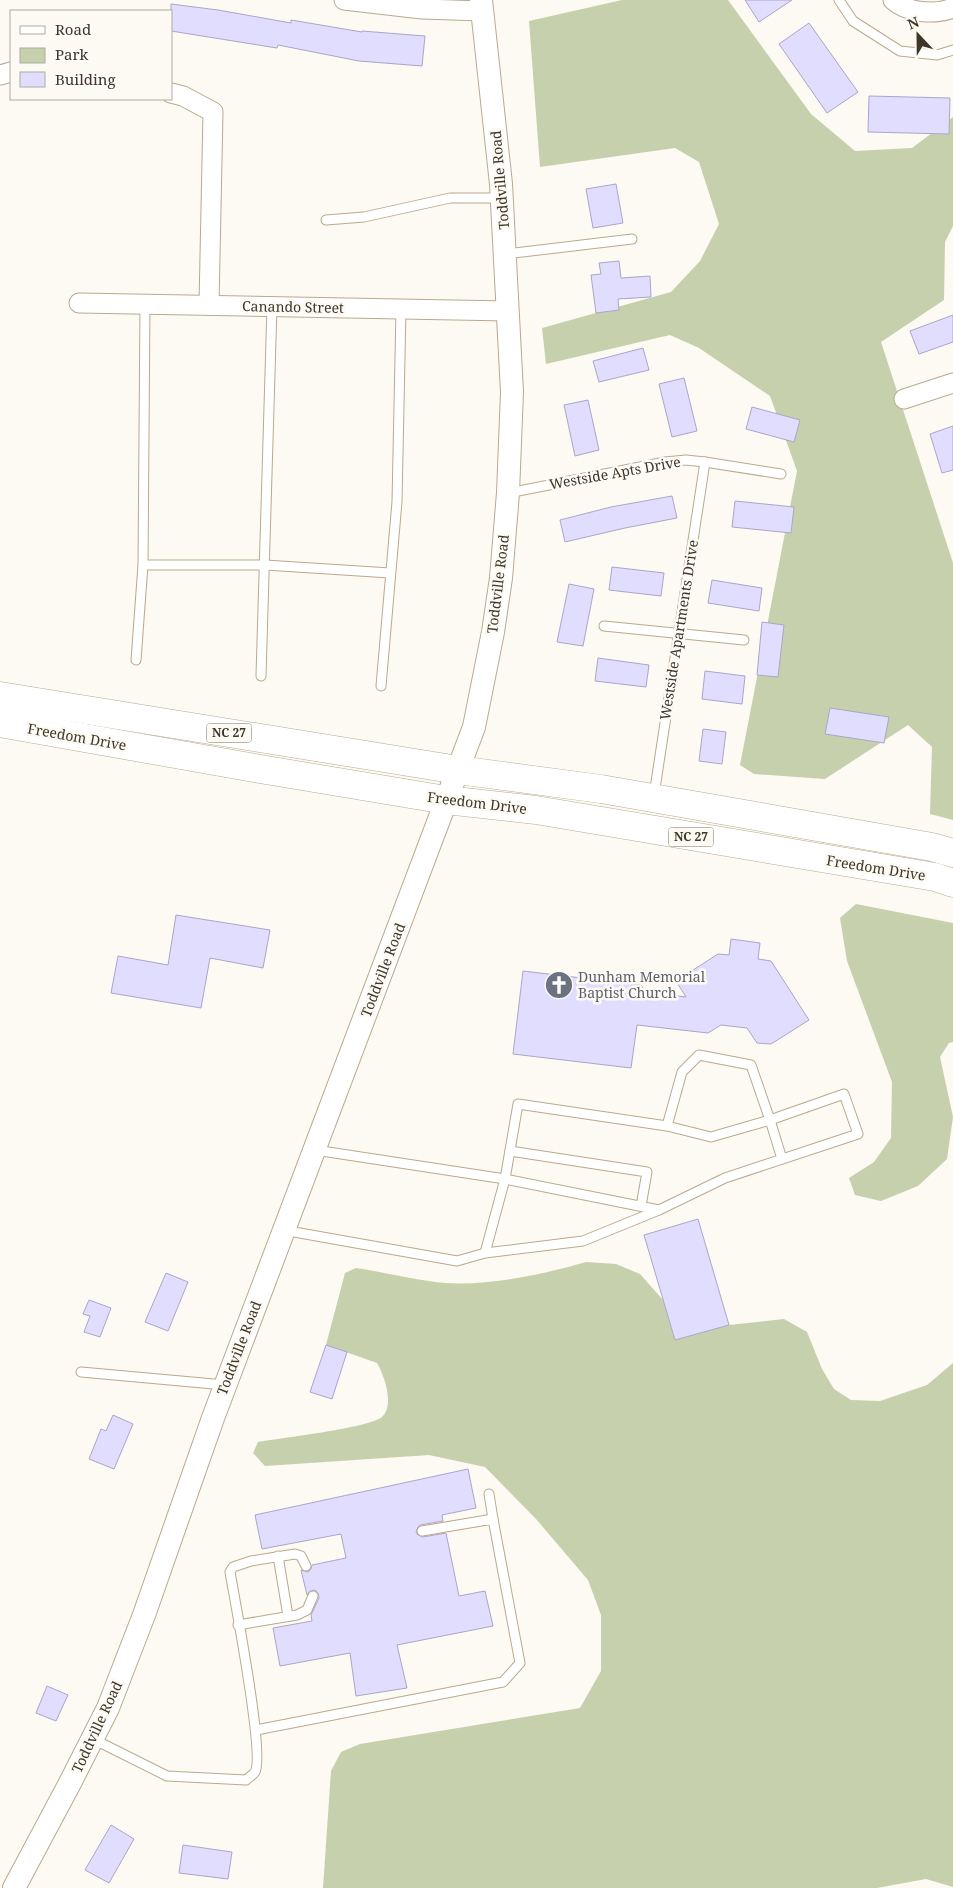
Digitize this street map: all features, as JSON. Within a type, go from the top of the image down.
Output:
[{"type":"main road","name":"Freedom Drive","points":[[0,696],[458,770],[601,789],[932,847],[953,853]]},
{"type":"main road","name":"Freedom Drive","points":[[0,723],[446,800],[536,810],[934,878],[953,883]]},
{"type":"street","points":[[344,0],[422,9],[481,5]]},
{"type":"street","points":[[893,0],[897,4],[919,12],[935,13],[953,8]]},
{"type":"street","name":"Toddville Road","points":[[14,1888],[108,1708],[144,1616],[225,1386],[283,1230],[474,727],[493,632],[501,578],[508,493],[512,392],[502,198],[494,106],[481,5]]},
{"type":"street","points":[[172,92],[213,112],[209,305]]},
{"type":"street","name":"Canando Street","points":[[79,302],[508,311]]},
{"type":"street","points":[[904,399],[953,383]]},
{"type":"lane","points":[[839,0],[853,21],[900,51],[937,55],[953,50]]},
{"type":"lane","points":[[326,220],[364,217],[450,198],[502,198]]},
{"type":"lane","points":[[506,254],[632,239]]},
{"type":"lane","points":[[136,660],[143,565],[145,303]]},
{"type":"lane","points":[[261,676],[272,306]]},
{"type":"lane","points":[[381,686],[397,502],[401,309]]},
{"type":"lane","name":"Westside Apts Drive","points":[[508,493],[665,462],[686,460],[781,474]]},
{"type":"lane","name":"Westside Apartments Drive","points":[[653,798],[705,462]]},
{"type":"lane","points":[[143,565],[265,565],[390,573]]},
{"type":"lane","points":[[604,626],[744,640]]},
{"type":"lane","points":[[667,1126],[682,1072],[699,1055],[751,1065],[782,1159]]},
{"type":"lane","points":[[283,1230],[457,1261],[485,1253],[583,1241],[660,1210],[725,1178],[858,1134],[844,1094],[770,1120],[711,1137],[667,1126],[518,1104],[505,1179],[485,1253]]},
{"type":"lane","points":[[314,1150],[505,1179],[660,1210]]},
{"type":"lane","points":[[510,1151],[647,1172],[640,1206]]},
{"type":"lane","points":[[81,1372],[225,1386]]},
{"type":"lane","points":[[256,1730],[504,1682],[520,1663],[489,1494]]},
{"type":"lane","points":[[422,1531],[493,1519]]},
{"type":"lane","points":[[92,1739],[167,1776],[246,1780],[255,1772],[257,1759],[256,1730],[230,1572],[237,1565],[295,1554],[301,1556],[306,1566]]},
{"type":"lane","points":[[278,1556],[288,1616]]},
{"type":"lane","points":[[238,1625],[297,1615],[307,1610],[313,1596]]},
{"type":"green space","points":[[622,0],[728,0],[811,114],[855,151],[912,148],[953,117],[953,226],[945,242],[944,300],[881,342],[953,563],[953,820],[930,814],[932,747],[908,725],[825,779],[754,774],[740,765],[797,471],[770,396],[699,348],[670,335],[546,364],[542,328],[671,292],[700,261],[719,224],[699,162],[675,148],[540,167],[529,21]]},
{"type":"green space","points":[[856,904],[953,923],[953,1042],[949,1043],[940,1057],[953,1117],[947,1159],[918,1186],[881,1201],[855,1195],[849,1178],[874,1162],[891,1138],[892,1082],[847,961],[840,918]]},
{"type":"green space","points":[[586,1262],[616,1264],[640,1274],[663,1300],[675,1340],[729,1325],[784,1319],[807,1332],[822,1369],[834,1389],[851,1400],[880,1401],[927,1385],[953,1363],[953,1887],[926,1879],[877,1888],[323,1888],[331,1771],[341,1752],[360,1744],[580,1708],[601,1671],[601,1615],[588,1580],[536,1519],[485,1467],[429,1455],[265,1466],[253,1453],[258,1442],[360,1425],[382,1417],[386,1412],[388,1405],[387,1390],[377,1363],[326,1345],[345,1273],[356,1268],[435,1282],[480,1283],[535,1275]]},
{"type":"building","points":[[745,0],[792,0],[759,22]]},
{"type":"building","points":[[171,4],[291,23],[291,20],[362,32],[425,36],[422,66],[359,61],[278,45],[277,48],[172,31]]},
{"type":"building","points":[[809,23],[858,92],[827,113],[779,44]]},
{"type":"building","points":[[869,96],[950,98],[949,134],[868,132]]},
{"type":"building","points":[[616,184],[623,223],[593,228],[586,189]]},
{"type":"building","points":[[619,261],[621,278],[650,276],[651,297],[618,299],[619,310],[596,313],[591,275],[601,274],[599,263]]},
{"type":"building","points":[[953,315],[953,342],[919,354],[910,331]]},
{"type":"building","points":[[643,348],[649,370],[599,382],[593,361]]},
{"type":"building","points":[[684,378],[697,431],[672,437],[659,384]]},
{"type":"building","points":[[588,400],[599,450],[575,456],[564,405]]},
{"type":"building","points":[[752,407],[800,420],[794,442],[746,429]]},
{"type":"building","points":[[953,426],[953,470],[942,473],[930,434]]},
{"type":"building","points":[[672,496],[677,518],[565,542],[560,520],[611,507]]},
{"type":"building","points":[[735,501],[794,507],[791,533],[732,527]]},
{"type":"building","points":[[612,567],[664,573],[661,596],[609,590]]},
{"type":"building","points":[[712,580],[762,588],[759,611],[708,603]]},
{"type":"building","points":[[569,584],[594,589],[583,646],[557,642]]},
{"type":"building","points":[[762,622],[784,625],[778,677],[757,675]]},
{"type":"building","points":[[598,658],[649,665],[646,687],[595,681]]},
{"type":"building","points":[[705,671],[745,676],[742,704],[702,699]]},
{"type":"building","points":[[830,708],[889,717],[884,743],[825,734]]},
{"type":"building","points":[[703,729],[726,732],[722,764],[699,761]]},
{"type":"building","points":[[176,915],[270,930],[263,968],[210,958],[201,1008],[111,993],[118,956],[168,965]]},
{"type":"building","points":[[731,939],[760,943],[758,959],[771,961],[809,1020],[771,1044],[757,1043],[747,1028],[721,1025],[708,1033],[637,1025],[631,1068],[513,1054],[523,971],[641,985],[646,992],[686,997],[676,981],[718,954],[729,955]]},
{"type":"building","points":[[698,1219],[729,1325],[675,1340],[644,1235]]},
{"type":"building","points":[[166,1273],[188,1282],[168,1331],[145,1322]]},
{"type":"building","points":[[89,1300],[111,1308],[100,1337],[84,1332],[90,1316],[83,1314]]},
{"type":"building","points":[[326,1345],[347,1352],[332,1399],[310,1392]]},
{"type":"building","points":[[113,1415],[133,1424],[114,1469],[89,1459],[101,1429],[106,1431]]},
{"type":"building","points":[[468,1469],[476,1508],[442,1515],[443,1521],[420,1525],[416,1532],[423,1537],[446,1533],[459,1596],[485,1591],[493,1626],[397,1645],[407,1688],[356,1696],[350,1653],[280,1666],[273,1628],[312,1621],[311,1615],[319,1598],[315,1590],[310,1591],[307,1595],[301,1570],[308,1572],[312,1565],[346,1558],[341,1534],[262,1549],[255,1515]]},
{"type":"building","points":[[47,1686],[68,1695],[56,1721],[36,1713]]},
{"type":"building","points":[[111,1825],[134,1839],[109,1883],[85,1870]]},
{"type":"building","points":[[183,1845],[232,1852],[228,1879],[179,1873]]},
{"type":"place","name":"Dunham Memorial Baptist Church","points":[[559,985]]}]
